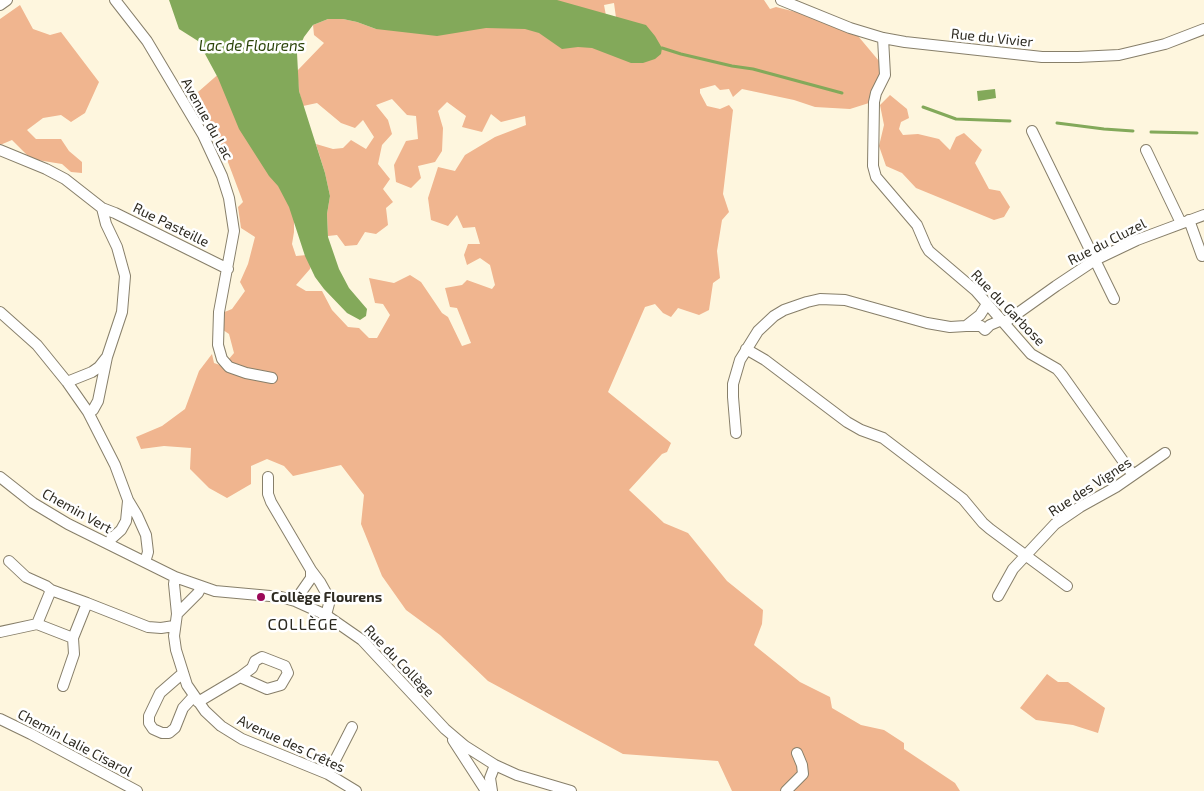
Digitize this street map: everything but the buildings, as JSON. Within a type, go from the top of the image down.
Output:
[{"type":"street","points":[[0,4],[7,0]]},
{"type":"street","name":"Avenue du Lac","points":[[114,0],[147,41],[203,135],[222,176],[229,198],[234,231],[219,312],[218,345],[222,359],[229,367],[246,373],[272,378]]},
{"type":"street","name":"Rue du Vivier","points":[[781,0],[850,28],[883,38],[1042,57],[1119,55],[1151,48],[1204,28]]},
{"type":"street","name":"Rue du Garbose","points":[[883,38],[885,75],[876,93],[874,102],[873,166],[876,177],[917,225],[929,250],[976,291],[1031,354],[1062,374],[1133,475]]},
{"type":"street","points":[[1032,131],[1114,299]]},
{"type":"street","name":"Rue Pasteille","points":[[0,150],[46,169],[65,180],[102,208],[228,269]]},
{"type":"street","points":[[1146,150],[1202,256]]},
{"type":"street","points":[[88,412],[93,410],[98,402],[107,357],[122,312],[125,276],[117,247],[106,224],[102,208]]},
{"type":"street","name":"Rue du Cluzel","points":[[736,432],[732,396],[733,384],[740,360],[758,331],[774,316],[796,305],[820,299],[845,300],[940,326],[981,326],[985,330],[990,325],[1003,322],[1096,260],[1137,240],[1204,215]]},
{"type":"street","points":[[966,326],[980,315],[987,304]]},
{"type":"street","points":[[0,312],[37,345],[88,412],[146,535],[148,552],[145,562]]},
{"type":"street","points":[[746,349],[765,360],[847,422],[861,430],[883,438],[963,499],[983,523],[1067,586]]},
{"type":"street","points":[[67,382],[100,367],[107,357]]},
{"type":"street","name":"Rue des Vignes","points":[[998,596],[1026,555],[1056,524],[1067,515],[1165,453]]},
{"type":"street","points":[[268,477],[268,494],[271,502],[330,600],[326,615]]},
{"type":"street","name":"Chemin Vert","points":[[0,478],[33,503],[68,524],[145,562]]},
{"type":"street","points":[[109,544],[126,521],[128,500]]},
{"type":"street","points":[[9,561],[26,576],[51,590],[148,627],[174,626]]},
{"type":"street","name":"Rue du Collège","points":[[145,562],[201,587],[215,591],[295,601],[326,615],[362,640],[445,729],[465,746],[495,765],[526,778],[572,791]]},
{"type":"street","points":[[295,601],[311,578],[311,570]]},
{"type":"street","name":"Avenue des Crêtes","points":[[175,577],[177,614],[174,626],[176,650],[187,685],[196,699],[221,726],[242,739],[328,774],[356,791]]},
{"type":"street","points":[[177,614],[198,593],[201,587]]},
{"type":"street","points":[[37,624],[51,590]]},
{"type":"street","points":[[62,686],[74,654],[74,638],[87,603]]},
{"type":"street","points":[[0,632],[37,624],[74,638]]},
{"type":"street","points":[[183,673],[160,694],[149,716],[149,722],[153,729],[162,733],[169,732],[175,728],[184,708],[196,699],[240,676]]},
{"type":"street","name":"Chemin Lalie Cisarol","points":[[0,719],[137,791]]},
{"type":"street","points":[[328,774],[352,727]]},
{"type":"street","points":[[445,729],[486,791]]},
{"type":"street","points":[[786,791],[803,774],[802,765],[797,753]]},
{"type":"street","points":[[478,779],[478,768],[482,758]]},
{"type":"street","points":[[492,791],[490,778],[495,765]]},
{"type":"shaded area","points":[[548,0],[764,0],[770,9],[776,7],[800,13],[858,36],[879,61],[880,74],[869,103],[850,109],[815,107],[794,100],[742,89],[733,97],[729,89],[720,90],[715,85],[700,89],[700,93],[707,106],[720,109],[729,105],[733,110],[723,194],[729,212],[722,220],[717,251],[720,278],[713,283],[709,310],[699,315],[678,308],[671,317],[663,313],[655,304],[645,307],[608,392],[671,443],[667,452],[662,454],[629,490],[664,523],[688,533],[727,581],[763,610],[762,624],[754,645],[800,682],[830,697],[832,708],[861,725],[884,730],[904,743],[904,749],[955,783],[960,791],[732,791],[718,761],[623,754],[488,681],[440,635],[406,610],[382,576],[361,524],[364,495],[341,465],[293,476],[284,466],[267,459],[251,466],[251,484],[227,498],[209,488],[190,469],[191,448],[164,446],[141,449],[136,437],[162,426],[185,409],[199,371],[212,354],[214,363],[223,366],[234,353],[229,334],[217,326],[217,315],[232,309],[245,291],[240,282],[248,264],[255,237],[241,228],[238,207],[243,202],[220,141],[203,113],[204,107],[198,92],[222,71],[294,210],[292,244],[296,256],[307,255],[312,261],[310,269],[296,285],[306,291],[322,291],[332,310],[348,327],[359,328],[369,338],[377,338],[390,315],[383,304],[375,303],[369,278],[394,283],[410,275],[421,282],[442,313],[448,317],[462,346],[471,343],[457,308],[450,307],[445,288],[462,285],[467,280],[492,289],[495,285],[490,265],[480,258],[467,265],[464,255],[468,244],[480,244],[475,227],[463,228],[457,215],[448,226],[431,220],[428,198],[438,167],[455,171],[465,155],[495,137],[526,125],[525,116],[501,122],[491,114],[482,132],[462,127],[466,116],[447,102],[438,111],[443,128],[442,151],[435,162],[418,166],[421,178],[411,188],[396,182],[394,165],[406,141],[418,139],[416,116],[407,115],[392,99],[376,105],[388,120],[392,134],[382,145],[378,164],[390,179],[383,189],[393,202],[386,208],[388,225],[376,234],[365,232],[357,245],[345,246],[337,235],[328,236],[327,214],[330,196],[316,144],[333,149],[343,148],[351,140],[366,149],[374,137],[363,120],[355,128],[341,123],[317,103],[303,106],[297,71],[324,43],[314,35],[313,25],[328,19],[343,19],[376,29],[486,21],[617,25],[614,3],[604,5],[607,21]]},
{"type":"shaded area","points":[[20,5],[33,29],[50,35],[61,32],[99,82],[85,113],[71,122],[61,115],[43,118],[27,130],[36,139],[61,139],[69,151],[82,162],[82,173],[71,172],[62,164],[31,159],[12,140],[0,145],[0,19]]},
{"type":"shaded area","points":[[890,95],[907,109],[909,118],[901,122],[899,129],[903,135],[918,134],[939,139],[950,150],[956,137],[964,133],[982,150],[975,163],[989,189],[1000,191],[1010,207],[1004,217],[994,220],[916,188],[902,173],[886,166],[879,146],[884,125],[880,105]]},
{"type":"shaded area","points":[[1047,674],[1058,682],[1068,682],[1105,708],[1098,733],[1073,725],[1036,720],[1020,708]]},
{"type":"water","name":"Lac de Flourens","points":[[169,0],[557,0],[646,25],[662,48],[661,54],[655,59],[643,63],[631,63],[592,48],[562,49],[539,33],[525,29],[486,28],[437,36],[376,29],[343,19],[328,19],[313,25],[304,37],[297,53],[299,91],[325,173],[330,196],[327,214],[328,237],[339,269],[349,288],[367,309],[366,316],[360,320],[347,313],[315,277],[305,256],[289,207],[278,186],[269,176],[239,129],[218,78],[198,41],[179,29]]},
{"type":"water","points":[[995,89],[996,98],[978,101],[977,91]]},
{"type":"waterway","points":[[662,48],[732,66],[753,69],[842,93]]},
{"type":"waterway","points":[[923,107],[956,119],[1010,121]]},
{"type":"waterway","points":[[1057,123],[1133,131]]},
{"type":"waterway","points":[[1151,132],[1197,133]]},
{"type":"place","name":"Collège Flourens","points":[[261,597]]},
{"type":"district","name":"COLLÈGE","points":[[303,625]]}]
